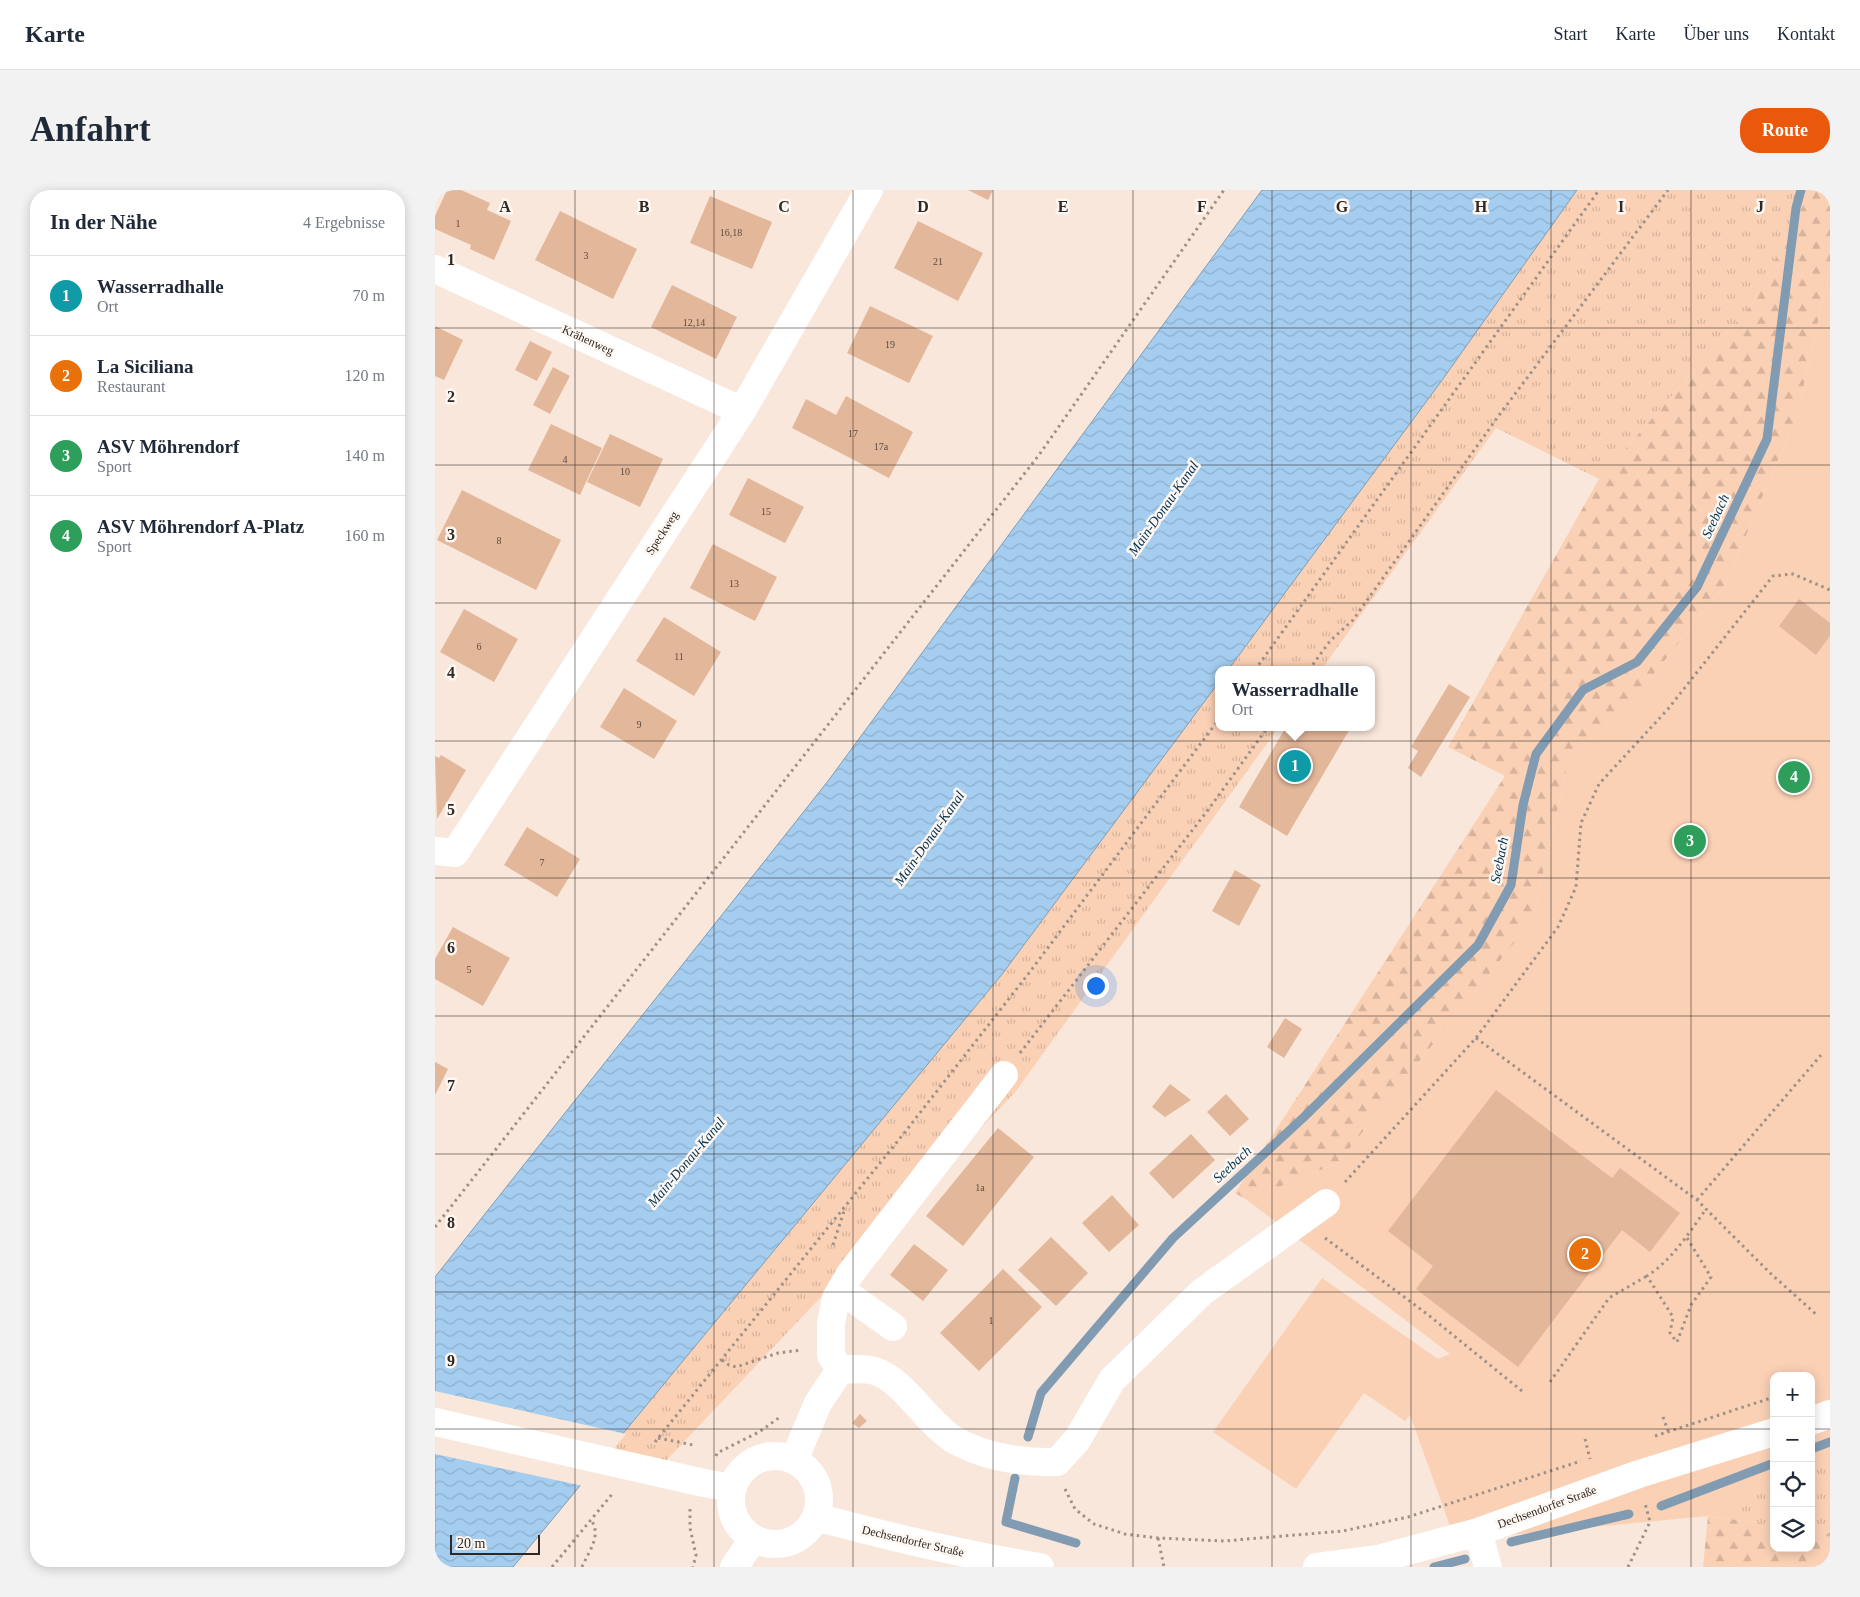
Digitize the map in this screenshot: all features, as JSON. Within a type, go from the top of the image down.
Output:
[{"type":"street","name":"Speckweg","points":[[435,851],[455,853],[742,411],[869,190]]},
{"type":"street","name":"Krähenweg","points":[[435,269],[742,411]]},
{"type":"street","points":[[794,1460],[836,1362],[831,1323],[836,1298],[850,1274],[1004,1075]]},
{"type":"street","points":[[836,1362],[876,1372],[893,1381],[930,1421],[956,1440],[1000,1458],[1045,1462],[1077,1440],[1112,1380],[1202,1292],[1327,1203]]},
{"type":"street","points":[[841,1290],[893,1327]]},
{"type":"street","points":[[1815,1420],[1830,1414]]},
{"type":"street","points":[[435,1422],[704,1484],[732,1488]]},
{"type":"street","name":"Dechsendorfer Straße","points":[[1317,1567],[1378,1559],[1478,1532],[1639,1474],[1770,1433]]},
{"type":"street","points":[[778,1456],[794,1460],[808,1471],[817,1486],[820,1502],[817,1517],[802,1536],[789,1543],[773,1545],[753,1539],[740,1528],[733,1516],[730,1502],[732,1488],[743,1470],[760,1458],[778,1456]]},
{"type":"street","name":"Dechsendorfer Straße","points":[[817,1517],[903,1540],[989,1559],[1040,1567]]},
{"type":"street","points":[[1478,1532],[1488,1567]]},
{"type":"street","points":[[734,1567],[753,1539]]},
{"type":"path","points":[[435,1227],[1039,455],[1224,190]]},
{"type":"path","points":[[1258,666],[1599,190]]},
{"type":"path","points":[[1312,666],[1330,641],[1353,620],[1497,418],[1669,190]]},
{"type":"path","points":[[1327,1203],[1476,1038],[1558,928],[1575,887],[1581,823],[1599,784],[1668,709],[1773,576],[1793,574],[1830,590]]},
{"type":"path","points":[[652,1445],[905,1132],[1029,973],[1215,724]]},
{"type":"path","points":[[1004,1075],[1208,810],[1265,731]]},
{"type":"path","points":[[1476,1038],[1697,1200],[1769,1272],[1818,1316]]},
{"type":"path","points":[[1697,1200],[1821,1056]]},
{"type":"path","points":[[1550,1382],[1609,1298],[1658,1269],[1687,1238],[1706,1209]]},
{"type":"path","points":[[1301,1220],[1427,1314],[1522,1391]]},
{"type":"path","points":[[1647,1276],[1673,1318],[1671,1333],[1677,1342],[1691,1305],[1711,1278],[1687,1238]]},
{"type":"path","points":[[722,1360],[729,1366],[736,1367],[778,1353],[800,1350],[816,1351],[836,1362]]},
{"type":"path","points":[[1652,1437],[1770,1399]]},
{"type":"path","points":[[693,1567],[696,1555],[690,1528],[689,1512],[704,1484],[717,1453],[759,1432],[781,1416],[818,1403]]},
{"type":"path","points":[[1663,1417],[1668,1431]]},
{"type":"path","points":[[658,1438],[693,1445]]},
{"type":"path","points":[[1585,1439],[1590,1459]]},
{"type":"path","points":[[1045,1462],[1064,1488],[1075,1509],[1093,1524],[1125,1534],[1158,1538],[1224,1541],[1343,1530],[1408,1517],[1598,1456]]},
{"type":"path","points":[[551,1567],[615,1490]]},
{"type":"path","points":[[582,1567],[597,1534],[591,1520]]},
{"type":"path","points":[[1158,1538],[1164,1567]]},
{"type":"path","points":[[1626,1567],[1631,1567]]},
{"type":"green space","points":[[1577,190],[1811,190],[1752,304],[1599,479],[1496,428],[1324,666],[1231,666],[1440,383]]},
{"type":"green space","points":[[1811,190],[1830,190],[1830,268],[1797,416],[1725,585],[1627,708],[1569,760],[1532,921],[1338,1163],[1247,1200],[1235,1193],[1505,776],[1448,747],[1599,479],[1752,304]]},
{"type":"green space","points":[[1830,268],[1830,1459],[1815,1466],[1815,1372],[1770,1372],[1770,1487],[1708,1516],[1455,1540],[1410,1415],[1405,1421],[1364,1393],[1296,1489],[1213,1432],[1322,1278],[1438,1359],[1450,1354],[1247,1200],[1338,1163],[1532,921],[1569,760],[1627,708],[1725,585],[1797,416]]},
{"type":"green space","points":[[1215,687],[1215,731],[1276,731],[1016,1091],[660,1467],[609,1451],[1003,973]]},
{"type":"green space","points":[[1830,1459],[1830,1533],[1815,1531],[1815,1466]]},
{"type":"green space","points":[[1770,1487],[1770,1524],[1708,1516]]},
{"type":"green space","points":[[1708,1516],[1770,1524],[1770,1552],[1815,1552],[1815,1531],[1830,1533],[1830,1567],[1703,1567]]},
{"type":"water","name":"Main-Donau-Kanal","points":[[1262,190],[1577,190],[1440,383],[1231,666],[1215,666],[1215,687],[1003,973],[513,1567],[435,1567],[435,1277],[828,781]]},
{"type":"pier","points":[[435,1391],[626,1434],[583,1486],[435,1454]]},
{"type":"building","points":[[447,190],[461,190],[490,203],[487,210],[511,221],[494,260],[470,249],[471,245],[435,229],[435,216]]},
{"type":"building","points":[[968,190],[993,190],[988,200]]},
{"type":"building","points":[[710,196],[772,222],[752,269],[690,243]]},
{"type":"building","points":[[560,211],[637,249],[613,299],[535,260]]},
{"type":"building","points":[[918,221],[983,253],[958,301],[894,268]]},
{"type":"building","points":[[672,285],[737,317],[716,359],[651,327]]},
{"type":"building","points":[[870,306],[933,336],[909,383],[847,353]]},
{"type":"building","points":[[435,326],[463,340],[444,380],[435,376]]},
{"type":"building","points":[[530,341],[552,352],[537,381],[515,370]]},
{"type":"building","points":[[553,367],[570,376],[550,414],[533,405]]},
{"type":"building","points":[[846,396],[913,432],[889,478],[792,428],[806,399],[836,415]]},
{"type":"building","points":[[551,424],[602,448],[580,495],[528,470]]},
{"type":"building","points":[[610,434],[663,459],[640,507],[587,482]]},
{"type":"building","points":[[748,478],[804,507],[785,543],[729,515]]},
{"type":"building","points":[[462,490],[561,540],[536,590],[437,540]]},
{"type":"building","points":[[713,544],[777,577],[755,621],[690,588]]},
{"type":"building","points":[[1799,599],[1830,623],[1830,636],[1816,655],[1779,626]]},
{"type":"building","points":[[464,609],[518,639],[494,682],[440,652]]},
{"type":"building","points":[[664,617],[721,652],[694,696],[636,661]]},
{"type":"building","points":[[1449,684],[1470,697],[1421,777],[1408,768],[1418,751],[1411,747]]},
{"type":"building","points":[[624,688],[677,721],[654,759],[600,727]]},
{"type":"building","points":[[1284,731],[1349,731],[1287,836],[1239,807]]},
{"type":"building","points":[[441,755],[466,770],[437,819],[435,756],[439,758]]},
{"type":"building","points":[[527,827],[580,859],[557,897],[504,865]]},
{"type":"building","points":[[1235,870],[1261,885],[1239,926],[1212,911]]},
{"type":"building","points":[[453,927],[510,958],[483,1006],[435,979],[435,959]]},
{"type":"building","points":[[1285,1018],[1302,1029],[1284,1058],[1267,1047]]},
{"type":"building","points":[[435,1062],[448,1069],[435,1095]]},
{"type":"building","points":[[1170,1084],[1191,1100],[1165,1117],[1152,1107]]},
{"type":"building","points":[[1496,1090],[1612,1178],[1620,1168],[1680,1213],[1650,1252],[1622,1230],[1518,1367],[1416,1289],[1433,1266],[1388,1231]]},
{"type":"building","points":[[1226,1094],[1249,1119],[1230,1136],[1207,1112]]},
{"type":"building","points":[[998,1128],[1034,1157],[963,1246],[926,1216]]},
{"type":"building","points":[[1191,1134],[1215,1160],[1173,1199],[1149,1173]]},
{"type":"building","points":[[1112,1195],[1139,1225],[1109,1252],[1082,1223]]},
{"type":"building","points":[[1051,1237],[1088,1273],[1056,1306],[1018,1270]]},
{"type":"building","points":[[914,1244],[948,1270],[923,1301],[890,1275]]},
{"type":"building","points":[[1003,1269],[1042,1307],[979,1371],[940,1333]]},
{"type":"building","points":[[860,1414],[867,1421],[859,1428],[852,1423]]},
{"type":"waterway","name":"Seebach","points":[[1028,1437],[1041,1393],[1173,1238],[1304,1117],[1478,945],[1511,885],[1523,805],[1536,754],[1583,690],[1637,662],[1697,587],[1767,439],[1796,208],[1801,190]]},
{"type":"waterway","points":[[1815,1448],[1830,1442]]},
{"type":"waterway","points":[[1661,1506],[1770,1465]]},
{"type":"waterway","points":[[1015,1478],[1006,1522],[1076,1543]]},
{"type":"waterway","points":[[1511,1542],[1629,1514]]},
{"type":"waterway","points":[[1434,1567],[1465,1559]]},
{"type":"place","name":"Wasserradhalle","points":[[1295,766]]},
{"type":"place","name":"ASV Möhrendorf A-Platz","points":[[1794,777]]},
{"type":"place","name":"ASV Möhrendorf","points":[[1690,841]]},
{"type":"place","name":"La Siciliana","points":[[1585,1254]]}]
